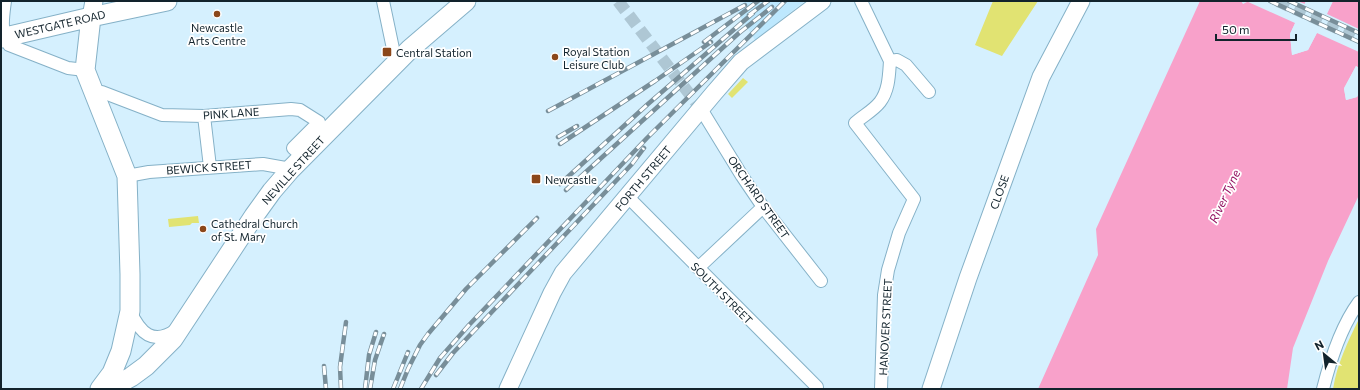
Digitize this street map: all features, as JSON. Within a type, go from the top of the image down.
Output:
[{"type":"main road","name":"WESTGATE ROAD","points":[[2,30],[92,9],[166,1]]},
{"type":"main road","name":"NEVILLE STREET","points":[[109,389],[131,377],[155,359],[173,340],[254,216],[272,191],[297,163],[396,63],[440,22],[466,1]]},
{"type":"main road","points":[[92,9],[85,70],[127,176],[130,311],[117,363],[112,373],[100,389]]},
{"type":"street","points":[[5,1],[2,30],[9,45],[68,68],[85,70]]},
{"type":"street","points":[[383,1],[396,63]]},
{"type":"street","name":"FORTH STREET","points":[[508,389],[558,281],[564,273],[741,62],[822,1]]},
{"type":"street","points":[[861,1],[890,61],[898,60],[906,65],[929,92]]},
{"type":"street","name":"CLOSE","points":[[930,389],[968,278],[1040,81],[1081,3]]},
{"type":"street","name":"HANOVER STREET","points":[[881,389],[884,295],[888,270],[899,233],[914,199],[855,123],[880,103],[884,96],[888,82],[890,61]]},
{"type":"street","name":"PINK LANE","points":[[94,95],[102,92],[162,115],[204,116],[291,109],[300,110],[319,122],[293,148],[297,163]]},
{"type":"street","name":"ORCHARD STREET","points":[[701,109],[763,207],[821,281]]},
{"type":"street","points":[[204,116],[210,167]]},
{"type":"street","name":"BEWICK STREET","points":[[127,176],[149,172],[210,167],[297,163]]},
{"type":"street","name":"SOUTH STREET","points":[[628,197],[817,387]]},
{"type":"street","points":[[698,268],[763,207]]},
{"type":"street","points":[[1323,389],[1346,324],[1359,302]]},
{"type":"street","points":[[130,311],[135,322],[148,336],[155,337],[168,335],[186,321]]},
{"type":"shaded area","points":[[746,1],[805,1],[755,40],[735,8]]},
{"type":"shaded area","points":[[993,1],[1038,1],[1002,56],[975,45]]},
{"type":"shaded area","points":[[743,78],[748,82],[732,98],[728,94]]},
{"type":"shaded area","points":[[198,216],[199,223],[169,227],[168,219]]},
{"type":"shaded area","points":[[1359,319],[1359,389],[1333,389],[1340,362]]},
{"type":"water","name":"River Tyne","points":[[1200,1],[1241,1],[1243,4],[1249,1],[1306,1],[1290,34],[1292,55],[1308,50],[1333,1],[1359,1],[1359,68],[1356,66],[1344,89],[1346,100],[1357,97],[1359,93],[1359,195],[1328,261],[1293,348],[1287,389],[1038,389],[1098,255],[1096,229]]},
{"type":"pier","points":[[1246,1],[1297,1],[1305,4],[1306,1],[1308,1],[1292,35],[1294,52],[1307,49],[1331,1],[1333,1],[1327,14],[1359,29],[1359,52],[1317,33],[1308,50],[1292,55],[1290,34],[1295,23]]},
{"type":"pier","points":[[1356,66],[1359,70],[1357,69],[1346,89],[1348,98],[1355,95],[1359,91],[1359,93],[1357,97],[1346,100],[1344,88]]},
{"type":"tunnel","points":[[618,1],[701,109]]},
{"type":"tunnel","points":[[1278,1],[1359,38]]},
{"type":"railway","points":[[704,42],[758,1]]},
{"type":"railway","points":[[749,15],[768,1]]},
{"type":"railway","points":[[421,389],[440,358],[469,325],[647,138],[785,1]]},
{"type":"railway","points":[[1270,1],[1359,42]]},
{"type":"railway","points":[[1289,1],[1359,33]]},
{"type":"railway","points":[[548,111],[745,5]]},
{"type":"railway","points":[[566,190],[739,33],[772,7]]},
{"type":"railway","points":[[560,184],[648,104],[753,13]]},
{"type":"railway","points":[[560,144],[711,42]]},
{"type":"railway","points":[[558,137],[577,126]]},
{"type":"railway","points":[[436,375],[453,353],[632,164],[644,148]]},
{"type":"railway","points":[[400,389],[420,345],[428,334],[466,289],[537,218]]},
{"type":"railway","points":[[341,389],[340,367],[346,322]]},
{"type":"railway","points":[[365,389],[369,355],[376,332]]},
{"type":"railway","points":[[370,389],[375,360],[384,334]]},
{"type":"railway","points":[[393,389],[408,352]]},
{"type":"railway","points":[[324,366],[326,389]]},
{"type":"place","name":"Newcastle Arts Centre","points":[[217,14]]},
{"type":"place","name":"Central Station","points":[[387,52]]},
{"type":"place","name":"Royal Station Leisure Club","points":[[555,57]]},
{"type":"place","name":"Newcastle","points":[[536,179]]},
{"type":"place","name":"Cathedral Church of St. Mary","points":[[203,229]]}]
